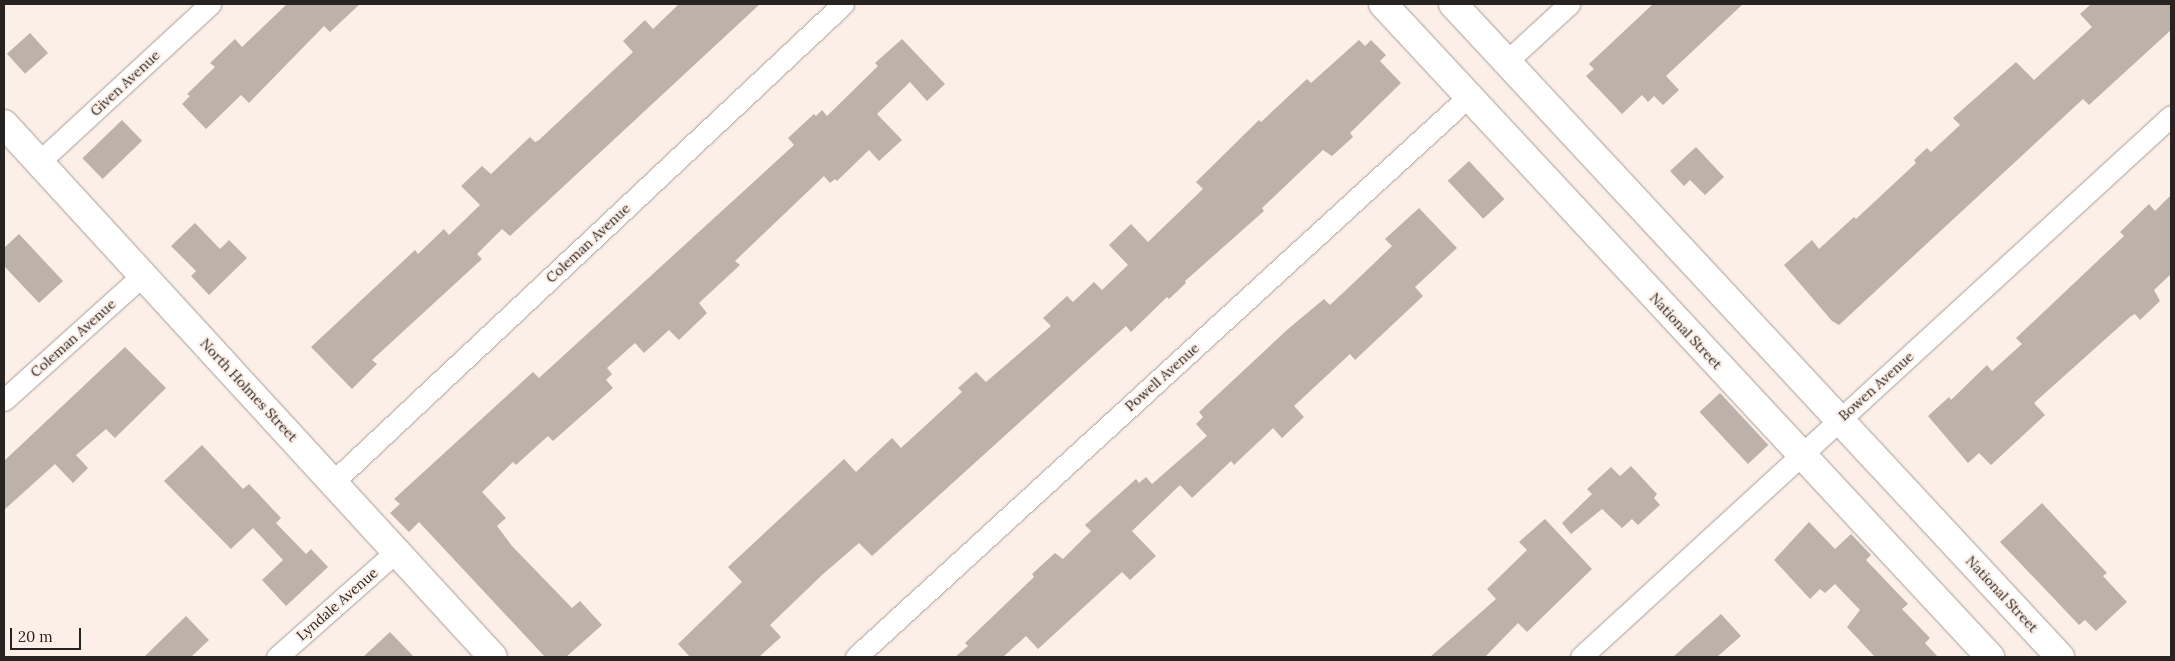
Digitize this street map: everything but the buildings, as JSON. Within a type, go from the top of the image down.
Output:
[{"type":"main road","name":"National Street","points":[[1383,4],[1990,657]]},
{"type":"main road","name":"National Street","points":[[1454,4],[2060,657]]},
{"type":"main road","name":"North Holmes Street","points":[[4,124],[493,657]]},
{"type":"street","name":"Given Avenue","points":[[39,162],[210,4]]},
{"type":"street","name":"Coleman Avenue","points":[[333,482],[843,4]]},
{"type":"street","points":[[1506,62],[1569,4]]},
{"type":"street","name":"Powell Avenue","points":[[856,657],[1468,97]]},
{"type":"street","name":"Bowen Avenue","points":[[1581,657],[2171,116]]},
{"type":"street","name":"Coleman Avenue","points":[[4,400],[143,275]]},
{"type":"street","name":"Lyndale Avenue","points":[[277,657],[397,551]]}]
